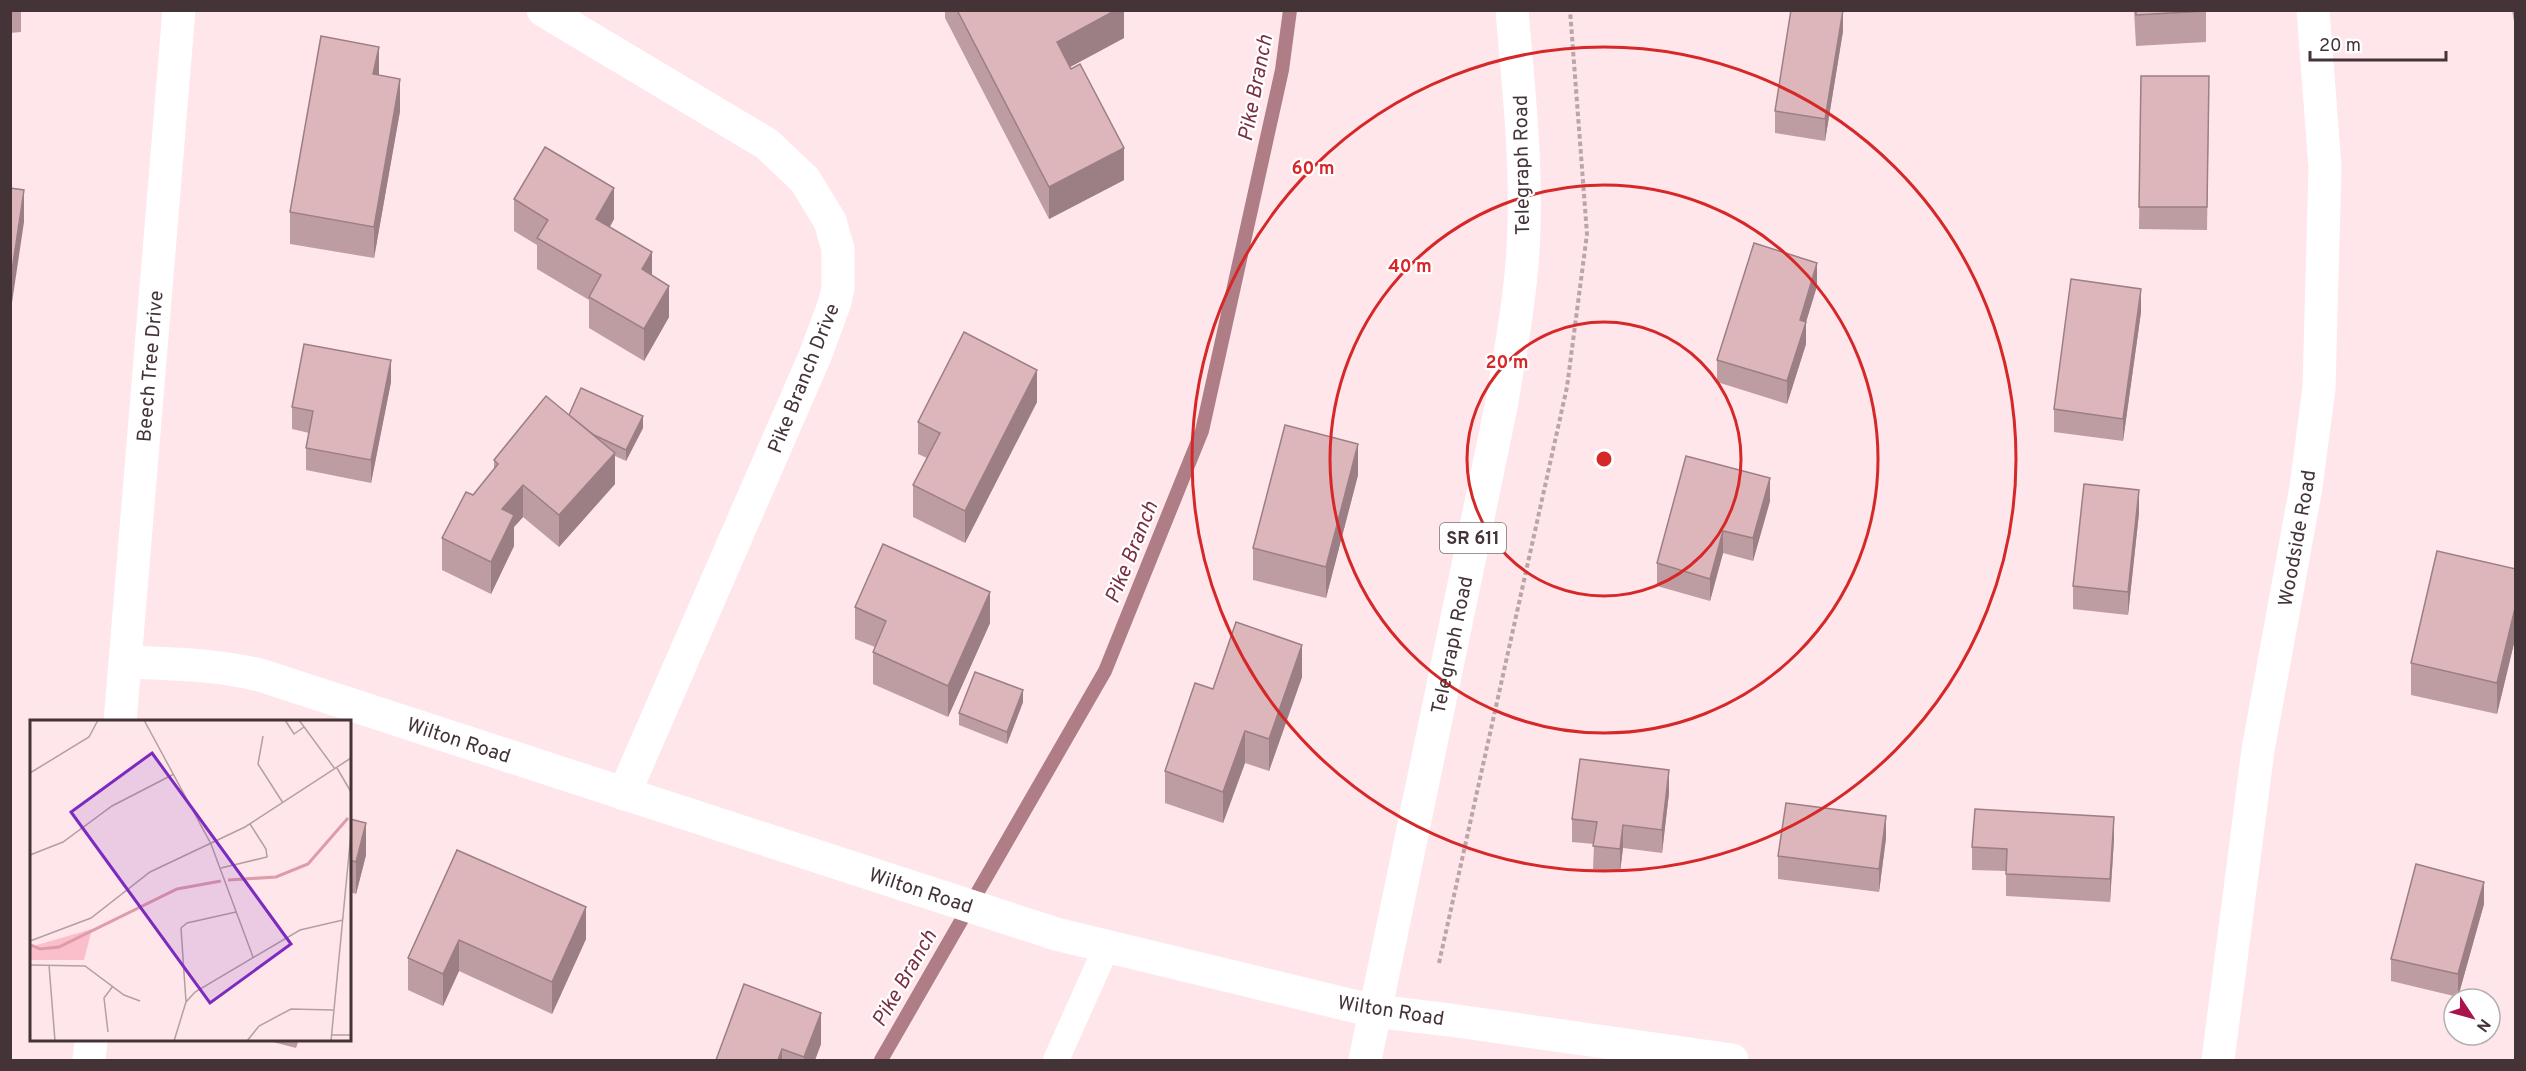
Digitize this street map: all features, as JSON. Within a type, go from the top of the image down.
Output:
[{"type":"street","name":"Beech Tree Drive","points":[[120,720],[178,10]]},
{"type":"street","name":"Pike Branch Drive","points":[[543,10],[767,144],[805,180],[830,221],[838,249],[838,288],[835,302],[815,356],[624,794]]},
{"type":"street","name":"Telegraph Road","points":[[1365,1060],[1501,407],[1518,306],[1524,225],[1523,145],[1512,10]]},
{"type":"street","name":"Woodside Road","points":[[2218,1060],[2258,750],[2306,487],[2319,388],[2325,167],[2313,10]]},
{"type":"street","name":"Wilton Road","points":[[126,662],[212,666],[253,673],[934,894],[1056,933],[1107,946],[1374,1011],[1732,1060]]},
{"type":"street","points":[[89,1060],[91,1041]]},
{"type":"lane","points":[[1056,1060],[1107,946]]},
{"type":"path","points":[[1439,963],[1567,387],[1587,234],[1570,10]]},
{"type":"building","points":[[957,10],[1116,10],[1057,42],[1071,69],[1080,64],[1124,148],[1049,187]]},
{"type":"building","points":[[1791,10],[1843,10],[1825,119],[1775,111]]},
{"type":"building","points":[[2136,10],[2206,10],[2206,11],[2136,15]]},
{"type":"building","points":[[321,36],[379,47],[373,74],[400,79],[374,227],[290,212]]},
{"type":"building","points":[[2141,76],[2209,76],[2207,207],[2139,207]]},
{"type":"building","points":[[545,147],[614,188],[596,219],[652,252],[642,269],[669,286],[644,329],[589,297],[601,275],[537,238],[548,220],[514,199]]},
{"type":"building","points":[[10,188],[24,190],[10,284]]},
{"type":"building","points":[[1754,243],[1817,263],[1800,320],[1806,322],[1787,381],[1717,360]]},
{"type":"building","points":[[2071,279],[2141,289],[2123,419],[2054,409]]},
{"type":"building","points":[[964,332],[1037,370],[965,511],[913,485],[940,433],[918,422]]},
{"type":"building","points":[[304,344],[391,360],[371,460],[306,448],[313,411],[292,407]]},
{"type":"building","points":[[581,388],[643,416],[626,450],[594,435],[569,415]]},
{"type":"building","points":[[546,396],[615,453],[559,515],[523,485],[502,509],[514,515],[491,562],[442,538],[466,492],[473,495],[498,464],[494,460]]},
{"type":"building","points":[[1285,425],[1358,444],[1326,567],[1253,548]]},
{"type":"building","points":[[1686,456],[1770,478],[1753,538],[1723,531],[1710,579],[1657,563]]},
{"type":"building","points":[[2084,484],[2139,490],[2128,592],[2073,586]]},
{"type":"building","points":[[883,544],[990,592],[948,686],[873,652],[886,621],[855,607]]},
{"type":"building","points":[[2437,551],[2516,569],[2516,604],[2497,683],[2411,663]]},
{"type":"building","points":[[1236,622],[1302,645],[1269,739],[1245,731],[1223,792],[1165,771],[1195,683],[1213,689]]},
{"type":"building","points":[[975,672],[1023,690],[1007,732],[959,713]]},
{"type":"building","points":[[1580,759],[1669,770],[1662,830],[1623,825],[1620,849],[1593,846],[1597,822],[1572,819]]},
{"type":"building","points":[[1786,803],[1886,816],[1879,869],[1778,856]]},
{"type":"building","points":[[1975,809],[2114,817],[2110,879],[2006,874],[2007,849],[1972,847]]},
{"type":"building","points":[[351,819],[366,823],[356,862],[351,860]]},
{"type":"building","points":[[457,850],[586,907],[552,982],[459,940],[443,974],[408,958]]},
{"type":"building","points":[[2416,864],[2484,882],[2458,974],[2391,959]]},
{"type":"building","points":[[744,984],[821,1013],[804,1057],[782,1049],[778,1060],[716,1060]]},
{"type":"waterway","name":"Pike Branch","points":[[881,1060],[1105,671],[1202,431],[1282,70],[1290,10]]}]
